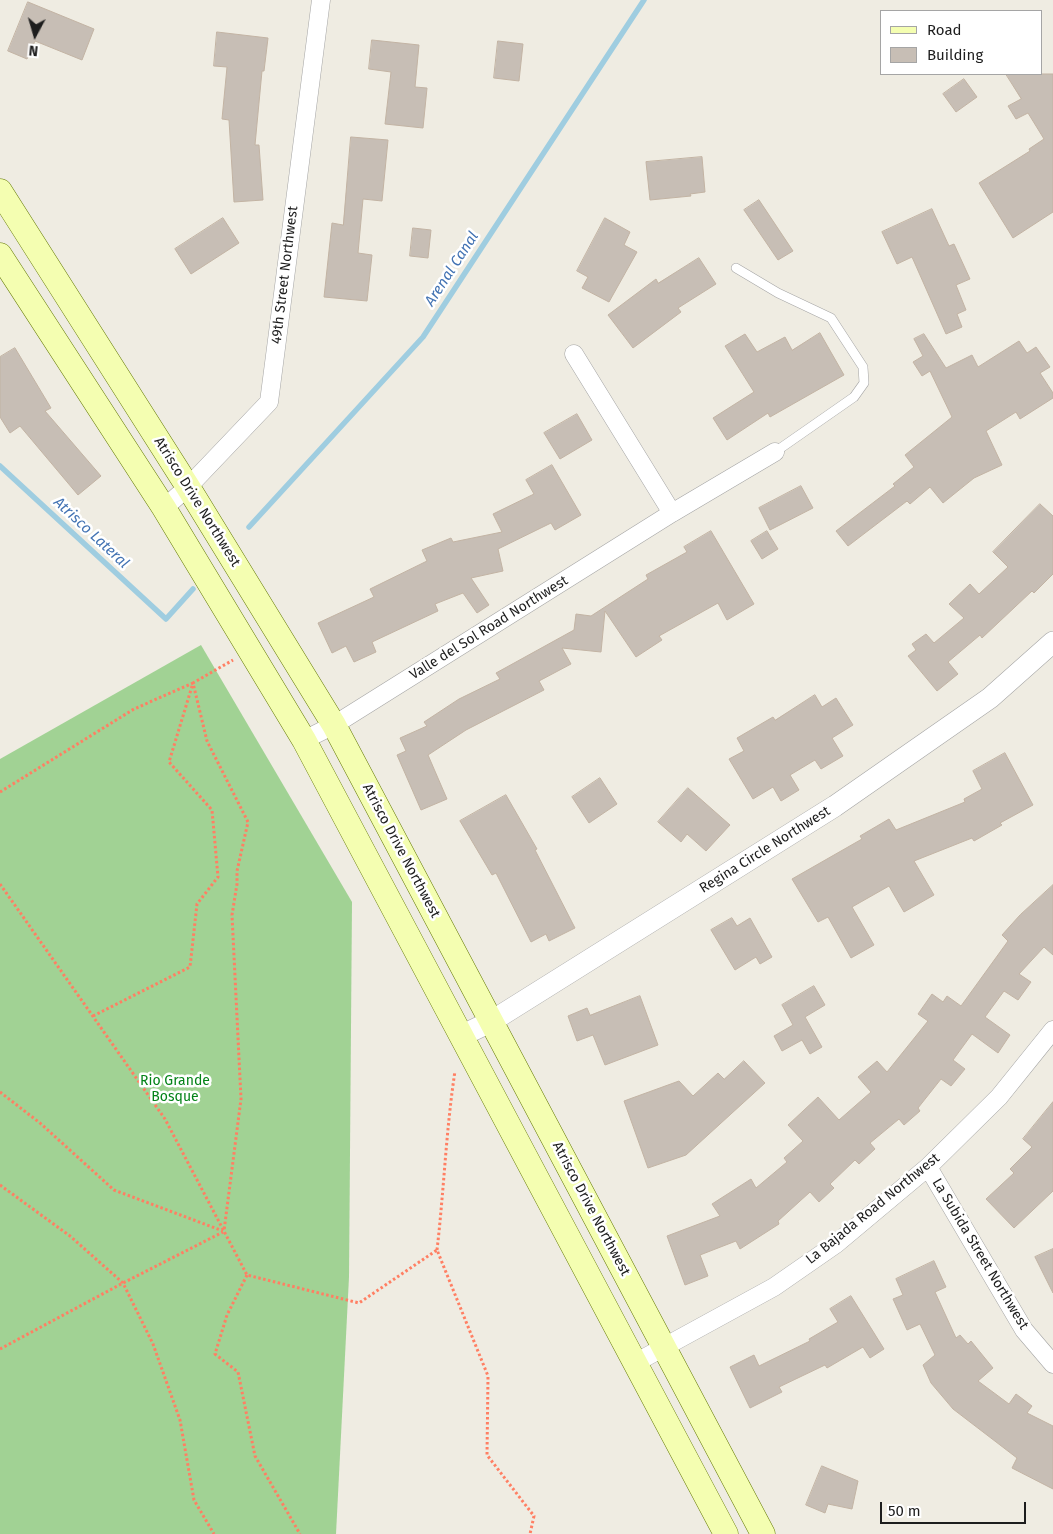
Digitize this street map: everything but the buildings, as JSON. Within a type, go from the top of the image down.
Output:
[{"type":"main road","name":"Atrisco Drive Northwest","points":[[0,191],[188,487],[334,725],[763,1534]]},
{"type":"main road","points":[[0,255],[164,508],[304,740],[726,1534]]},
{"type":"street","name":"49th Street Northwest","points":[[164,508],[188,487],[269,402],[321,0]]},
{"type":"street","points":[[574,354],[672,513]]},
{"type":"street","name":"Valle del Sol Road Northwest","points":[[304,740],[334,725],[672,513],[775,452]]},
{"type":"street","name":"Regina Circle Northwest","points":[[461,1036],[492,1021],[836,806],[990,698],[1053,642]]},
{"type":"street","name":"La Bajada Road Northwest","points":[[636,1363],[774,1287],[836,1244],[928,1167],[999,1097],[1053,1030]]},
{"type":"street","name":"La Subida Street Northwest","points":[[928,1167],[1024,1330],[1053,1364]]},
{"type":"lane","points":[[736,268],[778,293],[830,318],[863,367],[864,383],[854,397],[775,452]]},
{"type":"path","points":[[0,792],[134,709],[193,684],[238,657]]},
{"type":"path","points":[[93,1016],[190,967],[197,904],[218,877],[212,810],[169,762],[193,684]]},
{"type":"path","points":[[193,684],[207,741],[248,822],[237,871],[232,915],[241,1098],[224,1232]]},
{"type":"path","points":[[0,884],[166,1119],[246,1276],[359,1303],[436,1250]]},
{"type":"path","points":[[461,1036],[450,1106],[443,1197],[436,1250],[488,1376],[487,1455],[534,1516],[530,1534]]},
{"type":"path","points":[[0,1092],[40,1123],[114,1190],[224,1232]]},
{"type":"path","points":[[0,1185],[70,1236],[123,1283],[153,1344],[180,1420],[194,1500],[214,1534]]},
{"type":"path","points":[[0,1349],[123,1283],[224,1232]]},
{"type":"path","points":[[246,1276],[226,1315],[215,1354],[238,1372],[255,1456],[300,1534]]},
{"type":"green space","name":"Rio Grande Bosque","points":[[201,645],[352,902],[349,1277],[336,1534],[0,1534],[0,759]]},
{"type":"waterway","name":"Arenal Canal","points":[[249,527],[423,337],[644,0]]},
{"type":"waterway","name":"Atrisco Lateral","points":[[0,466],[166,619],[193,589]]}]
